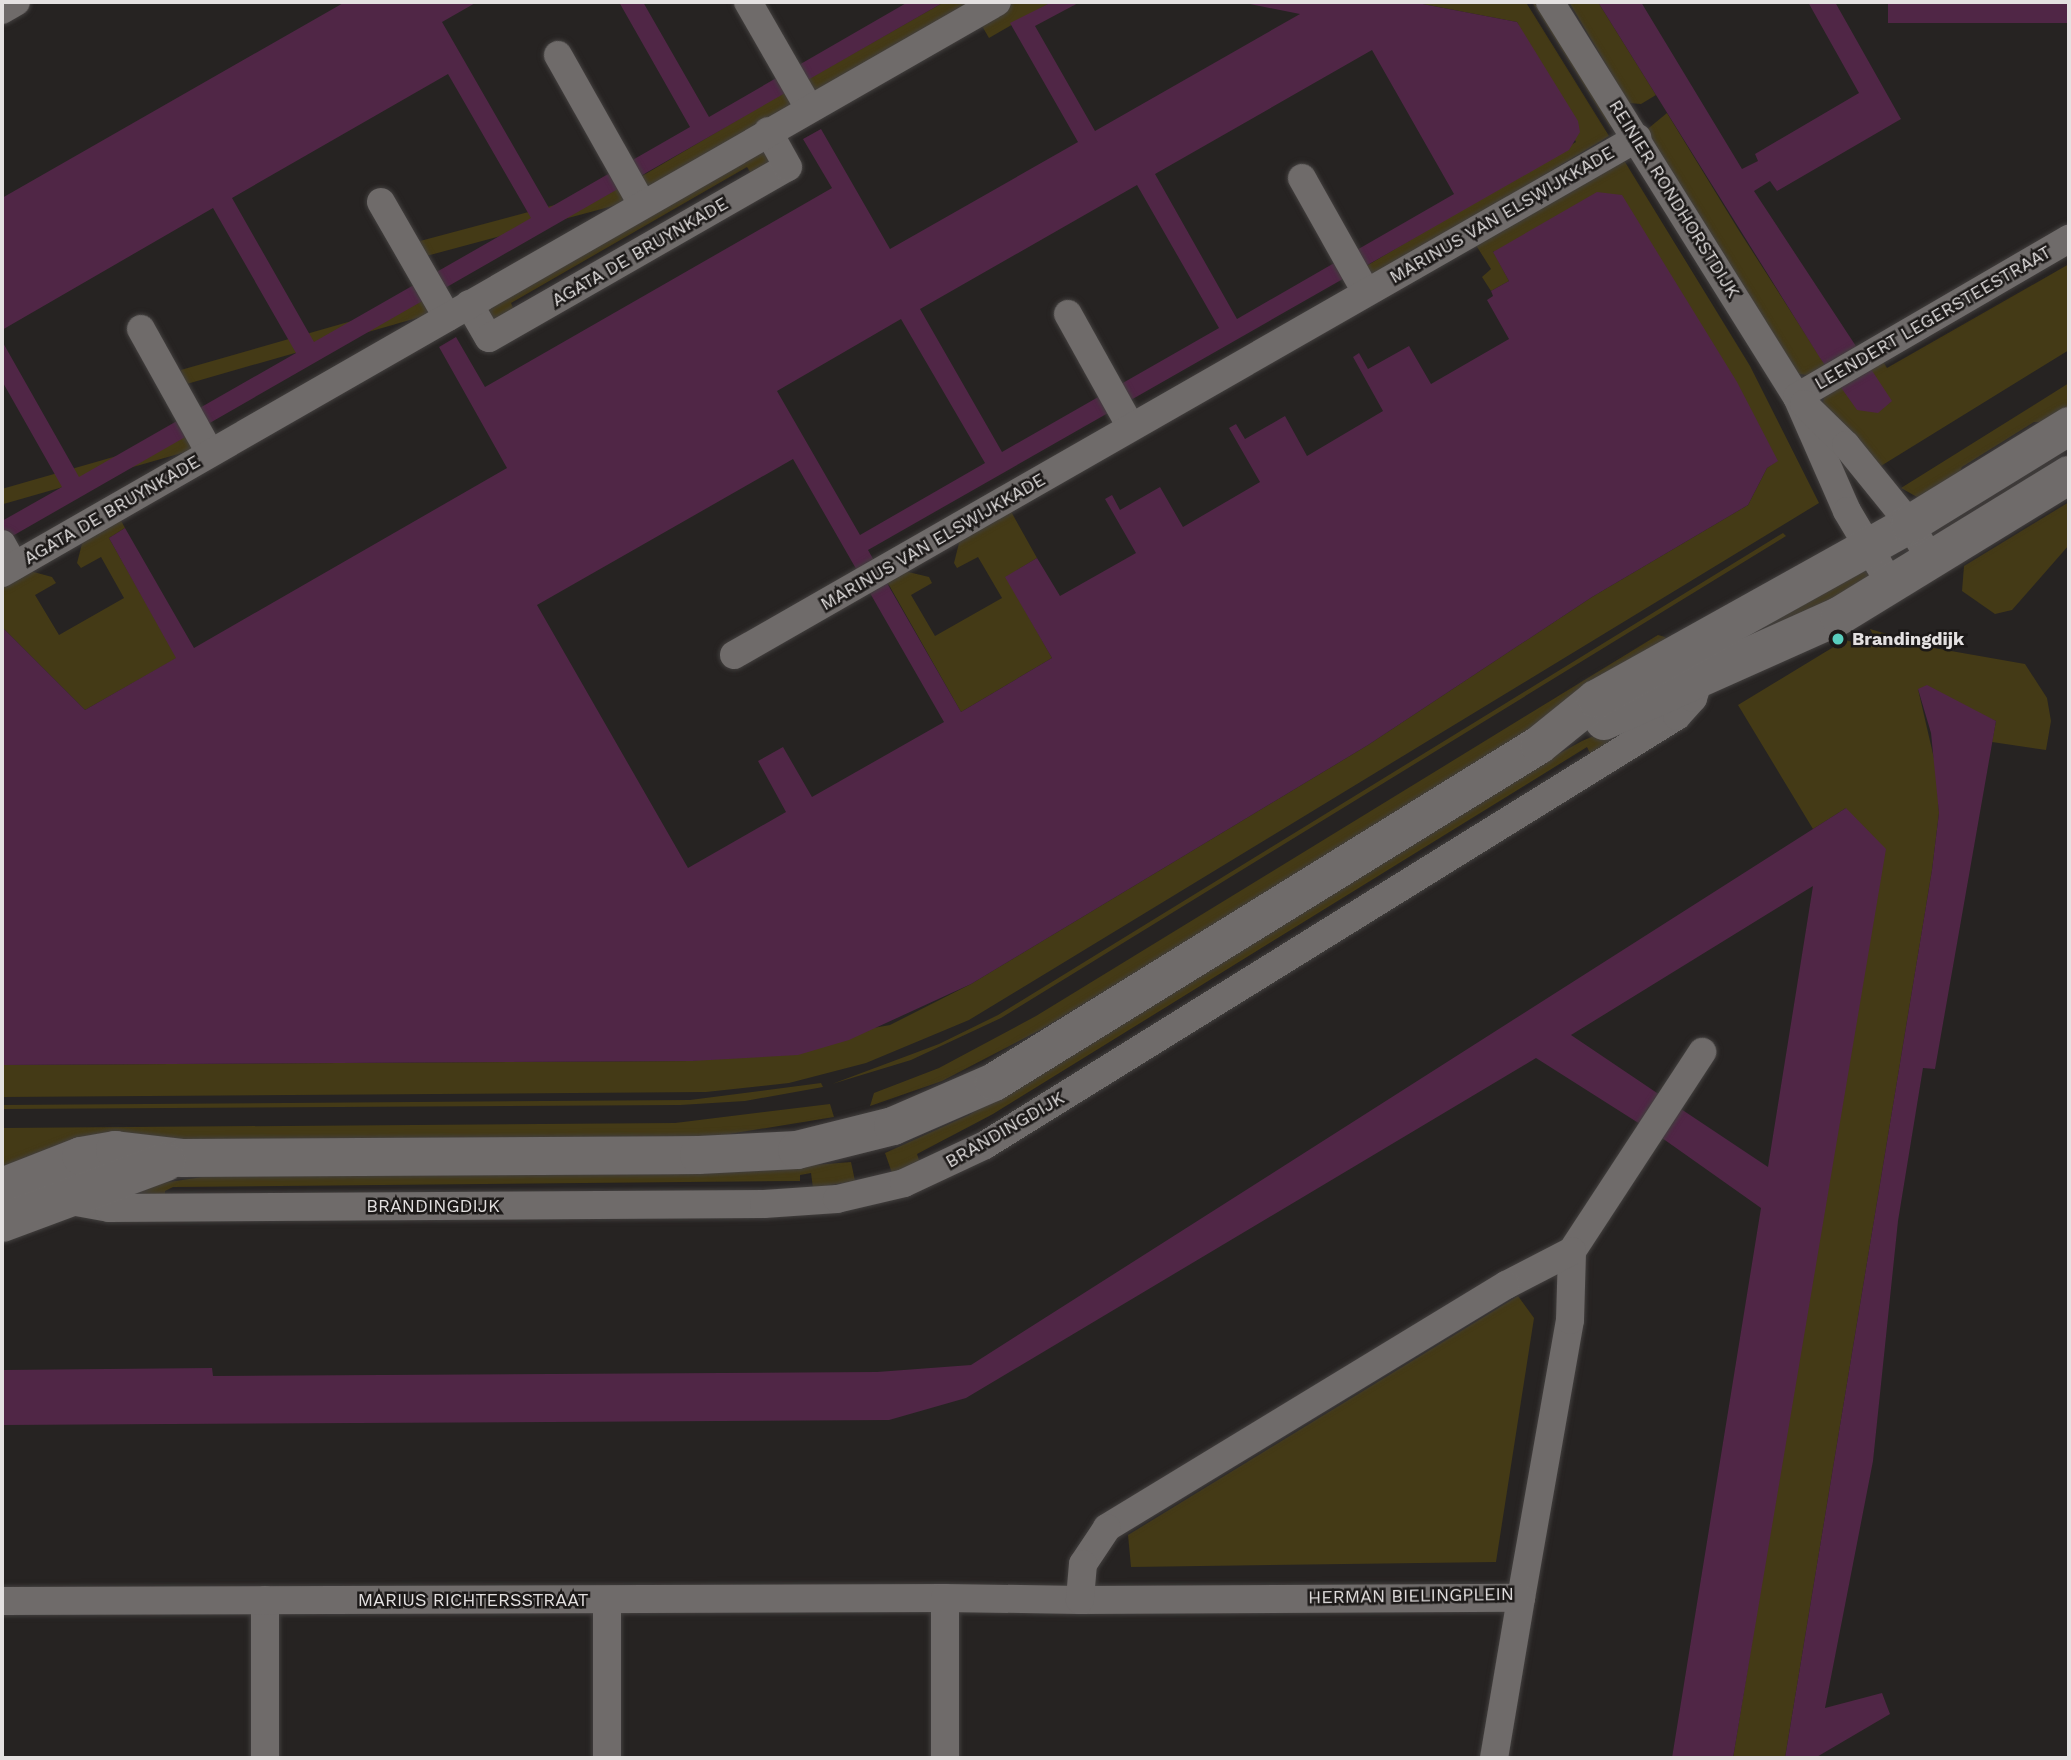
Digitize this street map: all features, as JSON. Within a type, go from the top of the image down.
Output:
[{"type":"street","points":[[2,10],[16,2]]},
{"type":"street","points":[[748,2],[806,102]]},
{"type":"street","name":"AGATA DE BRUYNKADE","points":[[6,559],[452,309],[639,198],[768,131],[806,102],[997,2]]},
{"type":"street","name":"REINIER RONDHORSTDIJK","points":[[1550,2],[1637,138],[1808,390],[1846,445],[1910,524],[1931,561]]},
{"type":"street","points":[[558,55],[639,198]]},
{"type":"street","name":"AGATA DE BRUYNKADE","points":[[381,202],[421,272],[452,309],[489,338],[788,167],[768,131]]},
{"type":"street","name":"MARINUS VAN ELSWIJKKADE","points":[[734,655],[887,569],[1128,422],[1363,287],[1637,138]]},
{"type":"street","points":[[1302,178],[1363,287]]},
{"type":"street","name":"LEENDERT LEGERSTEESTRAAT","points":[[1808,390],[2069,239]]},
{"type":"street","points":[[1068,314],[1128,422]]},
{"type":"street","name":"AGATA DE BRUYNKADE","points":[[141,329],[207,448]]},
{"type":"street","name":"REINIER RONDHORSTDIJK","points":[[1808,390],[1820,456],[1868,548],[1891,585]]},
{"type":"street","points":[[2,1187],[101,1152],[182,1158],[699,1156],[785,1151],[852,1139],[942,1107],[994,1082],[1539,745],[1596,699],[1910,524],[2069,426]]},
{"type":"street","points":[[1539,745],[1819,626],[1931,561],[2069,475]]},
{"type":"street","name":"BRANDINGDIJK","points":[[62,1199],[109,1208],[764,1204],[836,1199],[887,1188],[985,1145],[1677,716],[1693,698],[1699,679]]},
{"type":"street","points":[[1080,1600],[1083,1564],[1107,1528],[1506,1284],[1572,1251],[1702,1052]]},
{"type":"street","points":[[2,1223],[62,1199],[182,1158]]},
{"type":"street","name":"HERMAN BIELINGPLEIN","points":[[945,1598],[1521,1598],[1570,1320],[1572,1251]]},
{"type":"street","points":[[945,1598],[945,1758]]},
{"type":"street","name":"MARIUS RICHTERSSTRAAT","points":[[2,1601],[945,1598]]},
{"type":"street","points":[[1494,1758],[1521,1598]]},
{"type":"street","points":[[265,1600],[265,1758]]},
{"type":"street","points":[[607,1600],[607,1758]]},
{"type":"shaded area","points":[[345,2],[477,2],[442,22],[549,208],[690,127],[619,2],[643,2],[709,117],[908,2],[944,2],[2,542],[2,521],[62,487],[2,381],[2,341],[79,477],[296,353],[213,208],[2,330],[2,198]],"holes":[[[448,74],[531,218],[314,342],[232,198]]]},
{"type":"shaded area","points":[[944,2],[975,2],[814,94],[803,82]]},
{"type":"shaded area","points":[[1010,2],[1050,3],[989,38],[982,26]]},
{"type":"shaded area","points":[[1052,2],[1080,2],[1035,26],[1095,131],[1300,14],[1240,2],[1412,2],[1517,22],[1578,121],[1580,132],[1569,150],[868,550],[961,712],[1052,658],[1005,577],[1037,558],[1060,596],[1136,553],[1105,499],[1112,495],[1120,510],[1160,487],[1183,527],[1260,482],[1229,428],[1236,424],[1245,439],[1285,416],[1307,456],[1383,411],[1353,357],[1359,353],[1368,369],[1409,346],[1431,384],[1509,339],[1487,300],[1493,296],[1491,291],[1509,281],[1493,252],[1597,192],[1622,195],[1737,382],[1778,461],[1767,468],[1748,505],[1592,597],[1368,745],[971,984],[849,1040],[798,1055],[692,1061],[2,1065],[2,627],[85,710],[176,658],[109,538],[125,528],[194,648],[507,468],[439,347],[456,337],[485,387],[832,188],[803,139],[821,129],[890,249],[1078,142],[1010,23]],"holes":[[[1372,50],[1454,194],[1237,319],[1155,174]],[[1137,185],[1219,328],[1002,452],[920,309]],[[901,319],[985,463],[860,535],[777,391]],[[793,459],[944,722],[812,797],[783,747],[758,761],[786,812],[688,868],[537,605]]]},
{"type":"shaded area","points":[[1412,2],[1527,4],[1609,136],[1372,278],[1363,268],[1576,142],[1517,22]]},
{"type":"shaded area","points":[[1532,2],[1538,2],[1612,123],[1610,127]]},
{"type":"shaded area","points":[[1569,2],[1598,2],[1656,95],[1641,104],[1629,103]]},
{"type":"shaded area","points":[[1598,2],[1641,2],[1742,169],[1758,161],[1755,154],[1859,93],[1808,2],[1835,2],[1901,119],[1777,191],[1770,181],[1754,191],[1892,401],[1878,413],[1857,410],[1820,358]]},
{"type":"shaded area","points":[[1888,4],[2069,4],[2069,23],[1888,23]]},
{"type":"shaded area","points":[[788,90],[793,106],[647,190],[637,179]]},
{"type":"shaded area","points":[[1667,113],[1827,368],[1813,376],[1799,374],[1644,132]]},
{"type":"shaded area","points":[[756,148],[770,154],[769,164],[752,175],[747,167],[511,303],[514,310],[492,320],[485,307]]},
{"type":"shaded area","points":[[1625,162],[1750,366],[1819,503],[969,1020],[866,1063],[789,1083],[706,1092],[2,1097],[2,1065],[692,1061],[890,1025],[971,984],[1368,745],[1592,597],[1748,505],[1767,468],[1777,461],[1493,251],[1509,281],[1491,291],[1482,277],[1491,269],[1474,242],[1612,163]]},
{"type":"shaded area","points":[[622,187],[626,202],[423,257],[419,241]]},
{"type":"shaded area","points":[[2069,264],[2069,350],[1876,469],[1823,404],[1824,394],[1882,360],[1887,368]]},
{"type":"shaded area","points":[[425,300],[429,314],[185,384],[181,370]]},
{"type":"shaded area","points":[[2069,383],[2069,414],[2058,422],[2034,422],[1962,467],[1952,488],[1935,495],[1917,497],[1901,488]]},
{"type":"shaded area","points":[[190,435],[194,449],[2,505],[2,489]]},
{"type":"shaded area","points":[[2069,502],[2069,545],[2012,610],[1995,614],[1962,591],[1964,566]]},
{"type":"shaded area","points":[[1009,508],[1037,558],[1006,577],[1052,658],[961,712],[885,578],[900,570],[929,577],[932,583],[911,595],[935,636],[1002,598],[978,557],[957,568],[954,563],[961,535]]},
{"type":"shaded area","points":[[117,513],[125,528],[109,538],[177,658],[85,710],[2,627],[2,581],[23,569],[52,577],[56,583],[35,595],[59,635],[124,598],[101,557],[81,568],[77,563],[85,532]]},
{"type":"shaded area","points":[[1783,533],[1786,536],[1001,1018],[911,1060],[832,1084],[939,1044],[998,1015]]},
{"type":"shaded area","points":[[1866,569],[1872,576],[1870,585],[1698,657]]},
{"type":"shaded area","points":[[1870,629],[1934,648],[2025,664],[2047,698],[2051,721],[2046,750],[1992,742],[1996,721],[1918,689],[1936,767],[1939,813],[1932,870],[1785,1758],[1733,1758],[1838,1114],[1846,808],[1813,829],[1738,705],[1845,640],[1861,644],[1874,637]]},
{"type":"shaded area","points":[[1658,635],[1665,637],[1671,648],[1042,1029],[942,1081],[870,1106],[874,1093],[939,1068],[1036,1016]]},
{"type":"shaded area","points":[[1927,685],[1996,721],[1935,1069],[1923,1068],[1898,1221],[1873,1461],[1825,1708],[1882,1693],[1890,1714],[1815,1758],[1785,1758],[1932,870],[1939,813],[1931,733],[1918,689]]},
{"type":"shaded area","points":[[1670,703],[1593,759],[1587,747],[993,1114],[917,1154],[920,1163],[892,1173],[885,1153],[969,1115],[1520,775],[1582,741]]},
{"type":"shaded area","points":[[1846,808],[1886,849],[1733,1758],[1672,1758],[1761,1208],[1662,1138],[1681,1109],[1768,1167],[1813,886],[1571,1035],[1660,1095],[1640,1124],[1536,1058],[966,1398],[889,1420],[2,1425],[2,1370],[212,1368],[213,1376],[877,1372],[971,1365]]},
{"type":"shaded area","points":[[821,1083],[823,1087],[745,1101],[680,1105],[2,1109],[2,1105],[690,1100]]},
{"type":"shaded area","points":[[830,1104],[834,1117],[723,1135],[2,1176],[2,1128],[675,1123]]},
{"type":"shaded area","points":[[851,1162],[855,1181],[813,1188],[811,1173],[800,1175],[800,1181],[173,1187],[165,1191],[165,1198],[131,1199],[128,1188],[223,1174],[752,1170]]},
{"type":"shaded area","points":[[1518,1296],[1534,1318],[1496,1562],[1131,1567],[1128,1535]]},
{"type":"place","name":"Brandingdijk","points":[[1838,639]]}]
